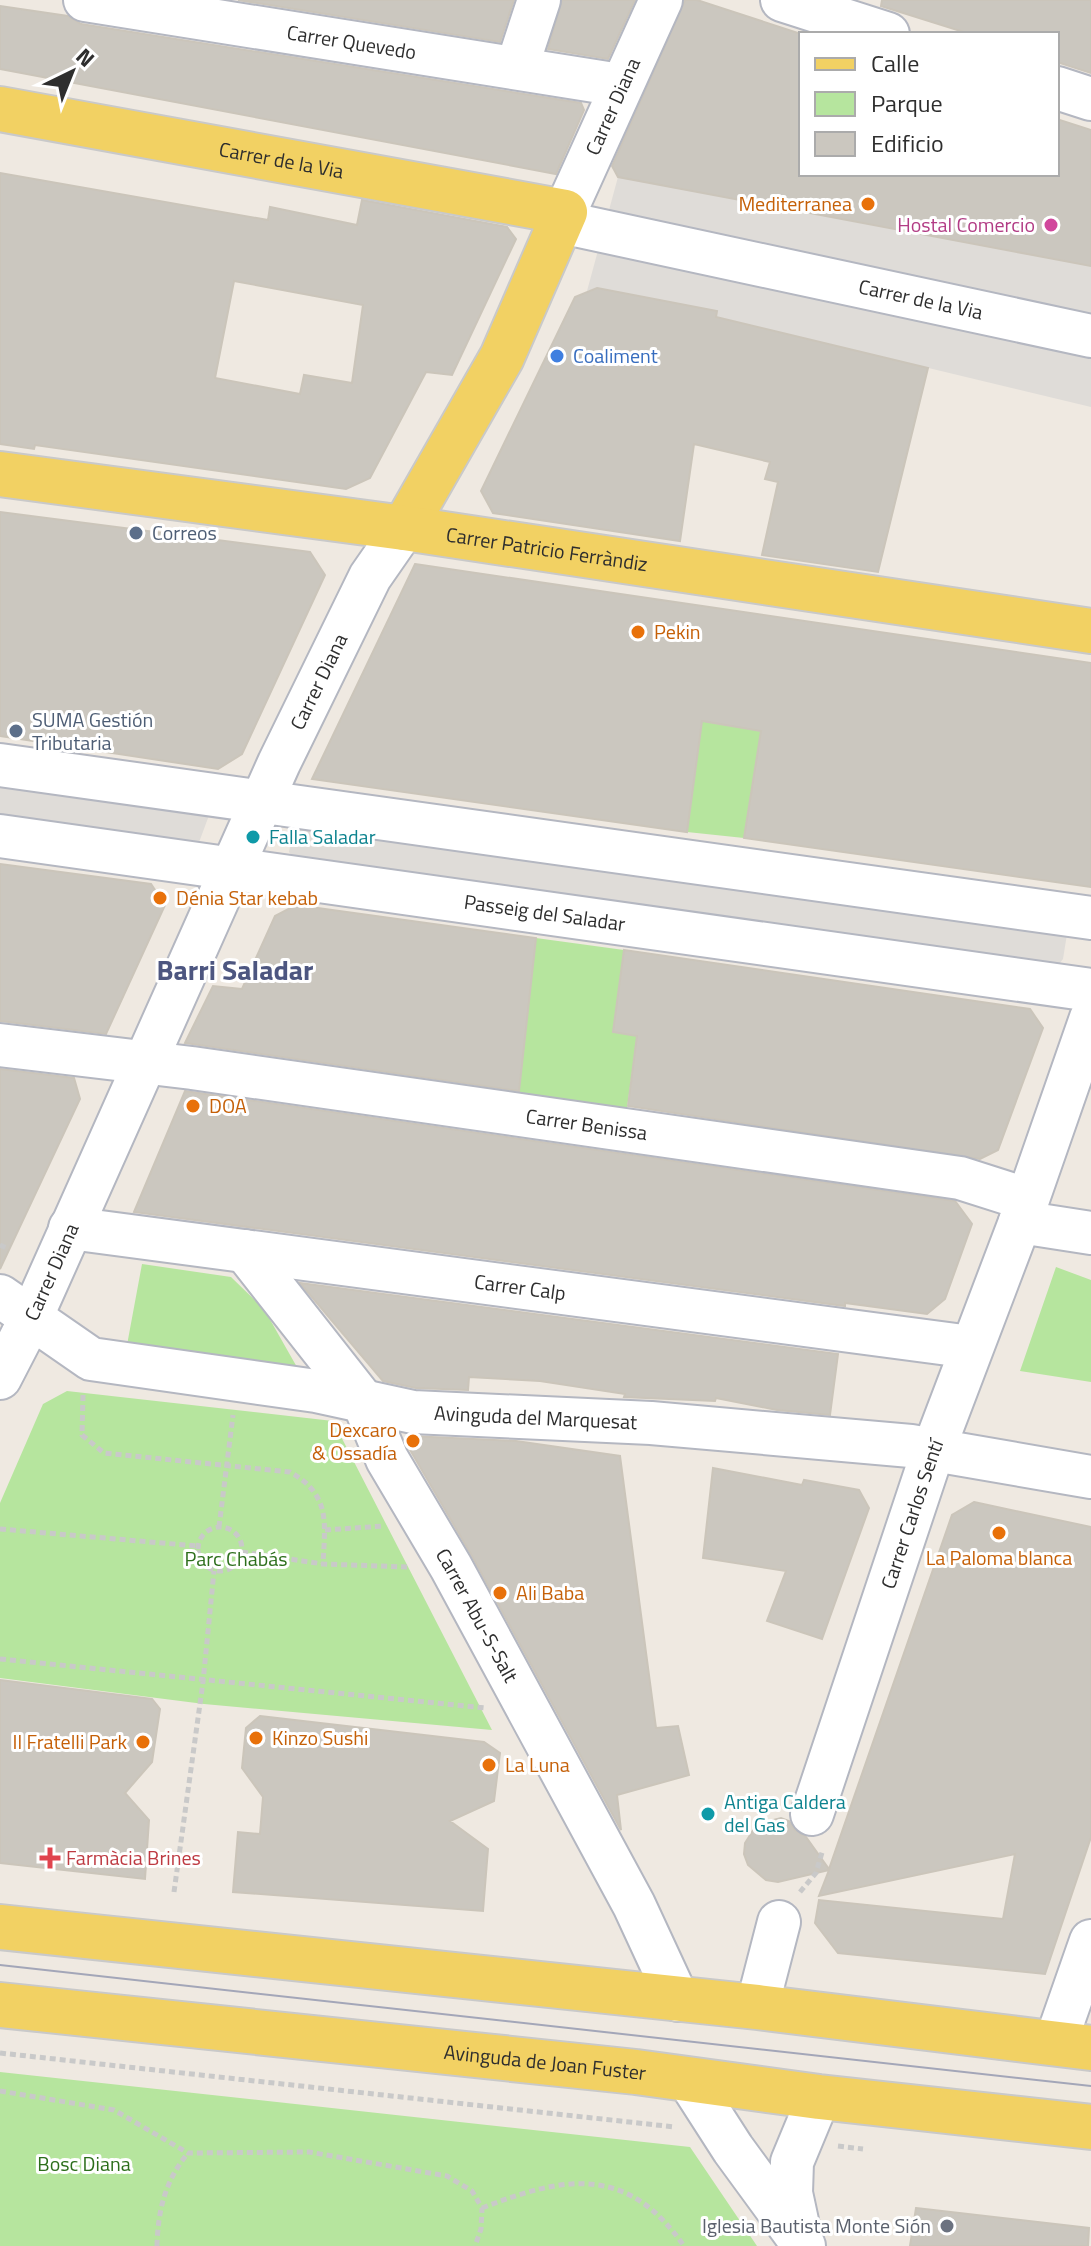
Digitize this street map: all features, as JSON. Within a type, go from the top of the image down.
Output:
[{"type":"main road","name":"Carrer de la Via","points":[[0,109],[563,217]]},
{"type":"main road","name":"Carrer Diana","points":[[404,528],[496,367],[563,217]]},
{"type":"main road","name":"Carrer Patricio Ferràndiz","points":[[0,474],[404,528],[1091,631]]},
{"type":"main road","points":[[0,1927],[757,2007],[1073,2046]]},
{"type":"main road","name":"Avinguda de Joan Fuster","points":[[0,2005],[688,2079],[1091,2127]]},
{"type":"street","name":"Carrer Quevedo","points":[[85,0],[254,14],[620,85]]},
{"type":"street","points":[[517,67],[539,0]]},
{"type":"street","name":"Carrer Diana","points":[[563,217],[661,0]]},
{"type":"street","points":[[782,0],[882,32]]},
{"type":"street","points":[[1059,89],[1091,99]]},
{"type":"street","name":"Carrer de la Via","points":[[563,217],[1091,336]]},
{"type":"street","name":"Carrer Diana","points":[[0,1378],[15,1307],[70,1228],[264,800],[370,577],[404,528]]},
{"type":"street","points":[[0,765],[1091,918]]},
{"type":"street","name":"Passeig del Saladar","points":[[0,836],[1091,990]]},
{"type":"street","name":"Carrer Carlos Sentí","points":[[812,1814],[933,1451],[1091,1018]]},
{"type":"street","name":"Carrer Benissa","points":[[0,1045],[960,1178],[1023,1210],[1091,1233]]},
{"type":"street","name":"Carrer Calp","points":[[70,1228],[971,1347]]},
{"type":"street","name":"Carrer Abu-S-Salt","points":[[245,1251],[363,1401],[387,1459],[451,1567],[612,1865],[678,2000]]},
{"type":"street","name":"Avinguda del Marquesat","points":[[15,1307],[91,1359],[363,1401],[413,1412],[705,1427],[933,1451],[1091,1477]]},
{"type":"street","points":[[757,2007],[779,1922]]},
{"type":"street","points":[[1073,2046],[1091,1941]]},
{"type":"street","points":[[688,2079],[733,2149],[803,2243]]},
{"type":"street","points":[[803,2243],[791,2193],[792,2162],[819,2097]]},
{"type":"path","points":[[0,1245],[9,1249]]},
{"type":"path","points":[[91,1359],[80,1415],[82,1435],[104,1453],[290,1472],[300,1477],[321,1502],[326,1519],[323,1564]]},
{"type":"path","points":[[219,1527],[234,1402]]},
{"type":"path","points":[[325,1530],[394,1525]]},
{"type":"path","points":[[219,1527],[234,1531],[242,1552],[232,1568],[214,1571],[201,1561],[197,1546],[205,1532],[219,1527]]},
{"type":"path","points":[[0,1529],[197,1546]]},
{"type":"path","points":[[242,1552],[323,1564],[416,1567]]},
{"type":"path","points":[[174,1892],[203,1682],[214,1571]]},
{"type":"path","points":[[0,1659],[492,1709]]},
{"type":"path","points":[[779,1922],[784,1909],[809,1884],[822,1861],[823,1848],[812,1814]]},
{"type":"path","points":[[0,2053],[685,2128]]},
{"type":"path","points":[[0,2091],[114,2110],[188,2153],[309,2152],[427,2171],[463,2184],[482,2208],[481,2229],[475,2246]]},
{"type":"path","points":[[148,2246],[157,2244],[163,2196],[172,2172],[188,2153]]},
{"type":"path","points":[[482,2208],[543,2187],[597,2183],[641,2200],[659,2214],[684,2246]]},
{"type":"green space","points":[[702,721],[761,731],[744,838],[687,832]]},
{"type":"green space","points":[[536,938],[624,950],[613,1032],[637,1036],[626,1115],[518,1100]]},
{"type":"green space","points":[[142,1264],[231,1277],[264,1309],[302,1376],[127,1345]]},
{"type":"green space","points":[[1056,1267],[1091,1280],[1091,1382],[1020,1371]]},
{"type":"green space","name":"Parc Chabás","points":[[67,1391],[333,1421],[492,1730],[204,1704],[0,1678],[0,1503],[43,1404]]},
{"type":"green space","name":"Bosc Diana","points":[[0,2072],[690,2147],[757,2246],[0,2246]]},
{"type":"shaded area","points":[[618,177],[1091,266],[1091,407],[716,317],[717,311],[597,288],[587,291]]},
{"type":"shaded area","points":[[0,781],[211,810],[198,845],[0,816]]},
{"type":"shaded area","points":[[294,827],[1067,934],[1063,959],[1059,964],[1032,961],[293,857],[289,852]]},
{"type":"building","points":[[238,0],[514,0],[500,42]]},
{"type":"building","points":[[562,0],[635,0],[608,59],[548,49]]},
{"type":"building","points":[[685,0],[697,0],[799,33],[799,176],[1059,176],[1059,120],[1091,130],[1091,266],[618,177],[612,166]]},
{"type":"building","points":[[882,0],[1091,0],[1091,73],[1059,63],[1059,32],[964,32],[881,6]]},
{"type":"building","points":[[0,6],[68,16],[81,24],[581,103],[584,110],[556,174],[0,69]]},
{"type":"building","points":[[0,173],[268,220],[270,207],[357,225],[362,200],[507,227],[516,239],[452,375],[426,372],[370,478],[346,489],[35,445],[34,449],[0,444]],"holes":[[[234,281],[363,305],[352,383],[304,375],[300,394],[215,378]]]},
{"type":"building","points":[[597,288],[717,311],[716,317],[928,368],[878,572],[762,555],[778,482],[765,479],[770,462],[694,444],[680,541],[493,513],[481,491],[575,297]]},
{"type":"building","points":[[0,512],[310,552],[325,575],[242,754],[218,769],[0,736]]},
{"type":"building","points":[[415,564],[1091,663],[1091,887],[744,838],[761,731],[702,721],[687,832],[312,779]]},
{"type":"building","points":[[0,864],[151,884],[165,905],[106,1034],[0,1021]]},
{"type":"building","points":[[296,905],[536,938],[519,1091],[185,1043],[213,986],[242,989],[275,916]]},
{"type":"building","points":[[624,950],[1030,1009],[1043,1028],[998,1150],[980,1159],[628,1106],[637,1036],[613,1032]]},
{"type":"building","points":[[0,1069],[74,1078],[80,1099],[0,1269]]},
{"type":"building","points":[[185,1091],[955,1201],[972,1224],[945,1299],[927,1314],[845,1303],[845,1306],[134,1212]]},
{"type":"building","points":[[300,1283],[838,1354],[830,1415],[777,1410],[716,1398],[715,1401],[624,1397],[625,1394],[540,1381],[469,1377],[468,1390],[416,1388],[383,1381]]},
{"type":"building","points":[[410,1436],[516,1441],[620,1456],[656,1728],[678,1726],[689,1775],[617,1795],[621,1830],[472,1556],[409,1448],[406,1442]]},
{"type":"building","points":[[713,1468],[802,1485],[804,1480],[859,1490],[869,1508],[822,1639],[767,1621],[786,1571],[703,1558]]},
{"type":"building","points":[[974,1502],[1091,1527],[1091,1837],[1045,1974],[838,1953],[815,1923],[819,1900],[1003,1919],[1015,1854],[819,1896],[829,1870],[778,1882],[766,1880],[748,1865],[744,1854],[745,1843],[757,1824],[781,1818],[789,1821],[795,1830],[806,1837],[829,1869],[952,1515]]},
{"type":"building","points":[[0,1680],[152,1699],[160,1709],[152,1762],[125,1793],[149,1820],[145,1879],[0,1863]]},
{"type":"building","points":[[260,1716],[484,1742],[500,1753],[494,1801],[450,1821],[488,1849],[483,1911],[233,1892],[238,1832],[260,1834],[263,1797],[242,1768],[246,1728]]},
{"type":"building","points":[[916,2208],[1089,2228],[1088,2246],[910,2246]]},
{"type":"tram line","points":[[0,1965],[1091,2086]]},
{"type":"place","name":"Mediterranea","points":[[868,204]]},
{"type":"place","name":"Hostal Comercio","points":[[1051,225]]},
{"type":"place","name":"Coaliment","points":[[557,356]]},
{"type":"place","name":"Correos","points":[[136,533]]},
{"type":"place","name":"Pekin","points":[[638,632]]},
{"type":"place","name":"SUMA Gestión Tributaria","points":[[16,731]]},
{"type":"place","name":"Falla Saladar","points":[[253,837]]},
{"type":"place","name":"Dénia Star kebab","points":[[160,898]]},
{"type":"place","name":"DOA","points":[[193,1106]]},
{"type":"place","name":"Dexcaro & Ossadía","points":[[413,1441]]},
{"type":"place","name":"La Paloma blanca","points":[[999,1533]]},
{"type":"place","name":"Ali Baba","points":[[500,1593]]},
{"type":"place","name":"Kinzo Sushi","points":[[256,1738]]},
{"type":"place","name":"Il Fratelli Park","points":[[143,1742]]},
{"type":"place","name":"La Luna","points":[[489,1765]]},
{"type":"place","name":"Antiga Caldera del Gas","points":[[708,1814]]},
{"type":"place","name":"Farmàcia Brines","points":[[50,1858]]},
{"type":"place","name":"Iglesia Bautista Monte Sión","points":[[947,2226]]},
{"type":"district","name":"Barri Saladar","points":[[235,970]]}]
